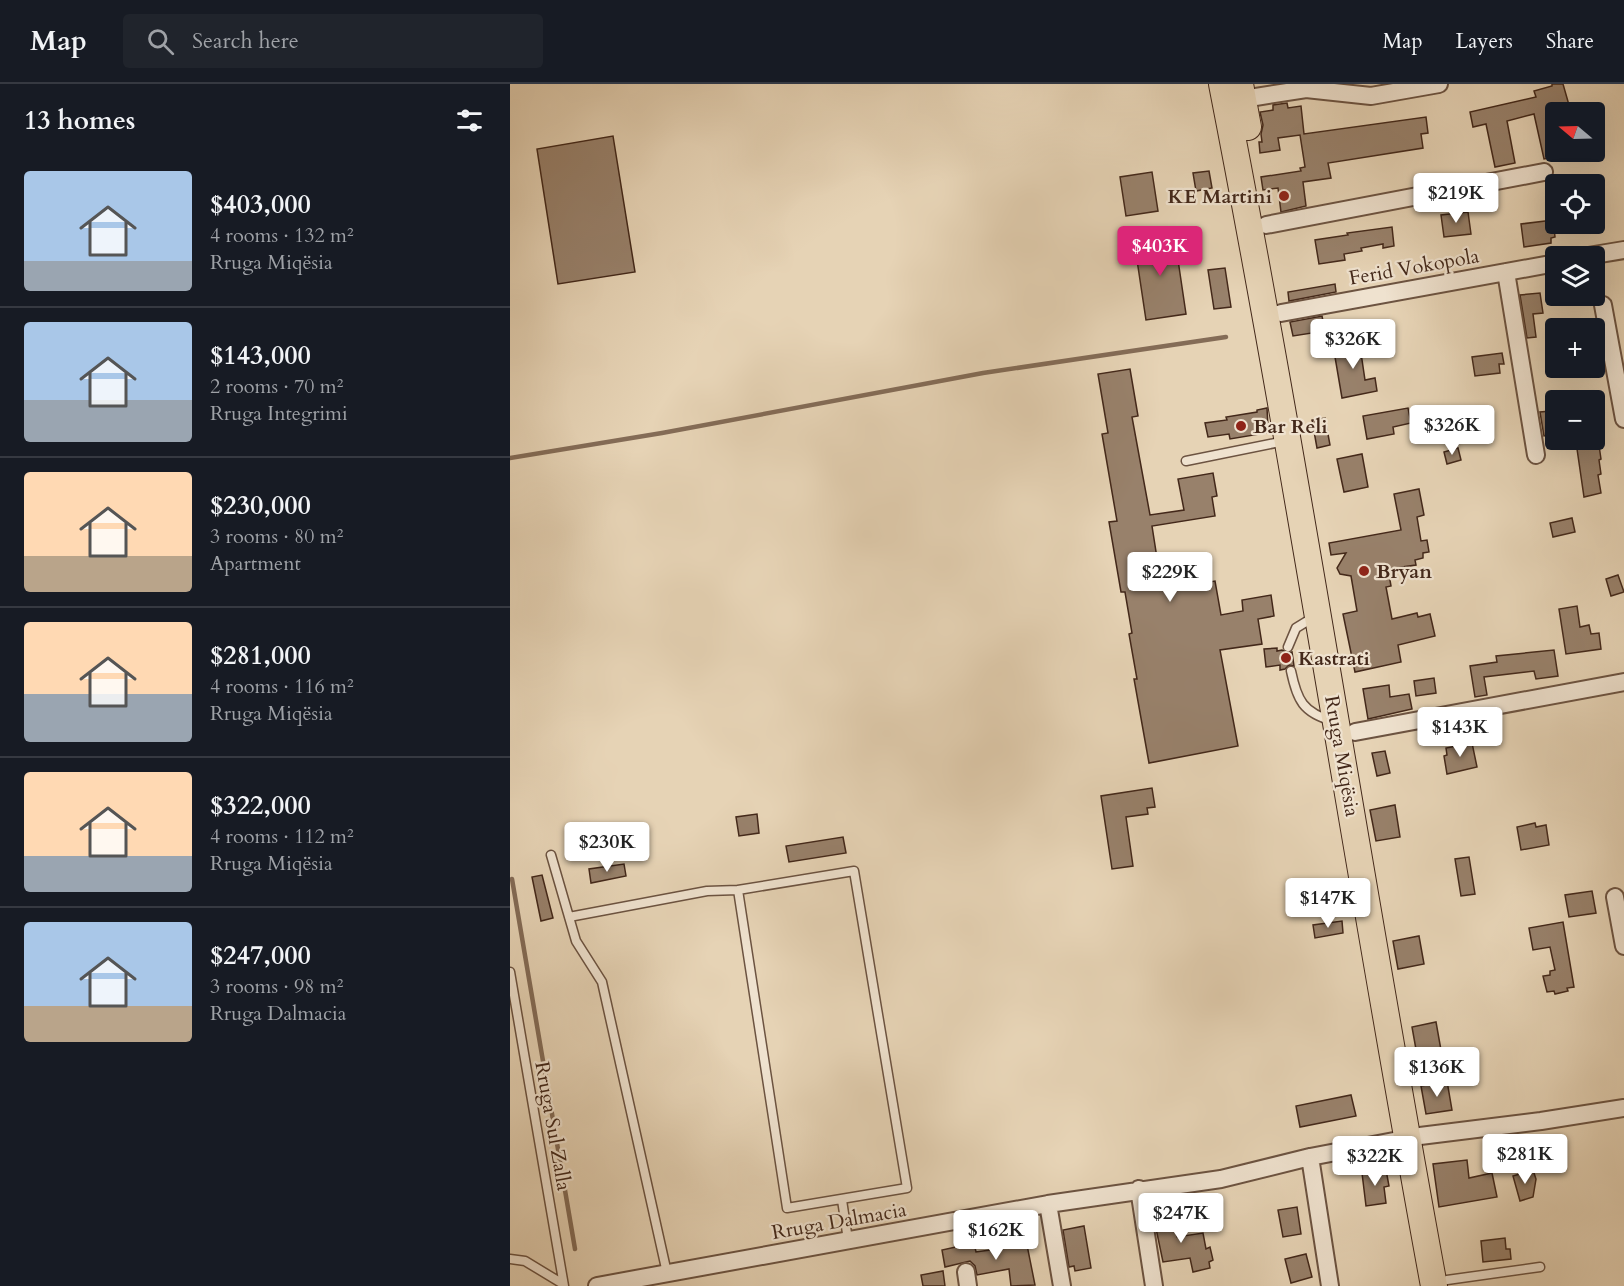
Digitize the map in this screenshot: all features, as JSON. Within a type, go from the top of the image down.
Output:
[{"type":"main road","name":"Rruga Miqësia","points":[[1222,84],[1319,614],[1346,727]]},
{"type":"main road","name":"Rruga Miqësia","points":[[1241,91],[1281,313],[1414,1137],[1443,1284]]},
{"type":"street","points":[[1241,91],[1306,89],[1371,96],[1439,84]]},
{"type":"street","points":[[1266,225],[1544,172]]},
{"type":"street","points":[[1605,253],[1624,250]]},
{"type":"street","name":"Ferid Vokopola","points":[[1281,313],[1545,265]]},
{"type":"street","points":[[1506,272],[1536,455]]},
{"type":"street","points":[[1603,306],[1624,419]]},
{"type":"street","points":[[1346,727],[1624,682]]},
{"type":"street","points":[[1615,897],[1624,946]]},
{"type":"street","name":"Rruga Dalmacia","points":[[597,1286],[1048,1204],[1139,1189],[1221,1179],[1310,1157],[1414,1137],[1624,1108]]},
{"type":"street","points":[[1310,1157],[1330,1286]]},
{"type":"street","points":[[1139,1189],[1154,1286]]},
{"type":"street","points":[[1048,1204],[1062,1286]]},
{"type":"lane","points":[[1186,461],[1288,440]]},
{"type":"lane","points":[[1288,647],[1296,628],[1319,614]]},
{"type":"lane","points":[[1291,671],[1296,692],[1307,709],[1346,727]]},
{"type":"lane","points":[[551,855],[576,941],[602,982],[667,1273]]},
{"type":"lane","points":[[569,917],[708,891],[738,890],[854,871],[907,1188],[787,1208],[738,890]]},
{"type":"lane","name":"Rruga Sul Zalla","points":[[510,972],[563,1285]]},
{"type":"lane","points":[[842,1200],[848,1240]]},
{"type":"lane","points":[[510,1259],[525,1261],[563,1285]]},
{"type":"lane","points":[[1443,1284],[1540,1267]]},
{"type":"building","points":[[1552,84],[1563,84],[1568,102],[1545,102],[1545,159],[1534,114],[1507,121],[1515,163],[1495,167],[1486,124],[1473,127],[1470,112],[1536,97],[1534,91],[1552,86]]},
{"type":"building","points":[[1287,103],[1288,108],[1301,106],[1304,134],[1426,117],[1428,133],[1421,134],[1423,148],[1328,163],[1331,178],[1303,182],[1306,206],[1281,212],[1278,188],[1263,190],[1261,177],[1301,171],[1300,168],[1305,167],[1300,135],[1278,138],[1280,150],[1260,153],[1259,142],[1262,142],[1263,125],[1260,112],[1273,110],[1273,105]]},
{"type":"building","points":[[613,136],[635,272],[558,284],[537,149]]},
{"type":"building","points":[[1209,171],[1212,188],[1196,191],[1193,173]]},
{"type":"building","points":[[1152,172],[1158,211],[1126,216],[1120,177]]},
{"type":"building","points":[[1468,212],[1471,234],[1444,237],[1441,215]]},
{"type":"building","points":[[1545,221],[1545,234],[1555,234],[1555,237],[1551,238],[1551,243],[1524,247],[1521,224]]},
{"type":"building","points":[[1392,227],[1394,246],[1383,248],[1383,244],[1361,248],[1362,251],[1344,254],[1345,260],[1319,264],[1315,240]]},
{"type":"building","points":[[1174,233],[1186,314],[1146,320],[1134,240]]},
{"type":"building","points":[[1225,268],[1231,307],[1214,309],[1208,270]]},
{"type":"building","points":[[1335,284],[1336,292],[1289,301],[1288,292]]},
{"type":"building","points":[[1540,293],[1543,313],[1533,314],[1536,337],[1527,338],[1520,295]]},
{"type":"building","points":[[1322,316],[1325,331],[1293,336],[1290,322]]},
{"type":"building","points":[[1364,340],[1366,353],[1361,353],[1365,380],[1375,378],[1377,391],[1342,398],[1335,357],[1338,357],[1336,344]]},
{"type":"building","points":[[1502,353],[1504,364],[1499,364],[1500,373],[1475,376],[1472,357]]},
{"type":"building","points":[[1130,369],[1138,416],[1132,417],[1150,515],[1184,510],[1178,479],[1213,473],[1217,496],[1212,497],[1215,516],[1152,526],[1162,590],[1215,581],[1221,615],[1243,611],[1242,600],[1271,595],[1274,616],[1258,619],[1262,644],[1220,650],[1238,746],[1149,763],[1134,679],[1137,679],[1129,634],[1132,633],[1125,592],[1121,592],[1109,522],[1117,521],[1102,434],[1108,433],[1098,374]]},
{"type":"building","points":[[1267,408],[1266,433],[1230,439],[1229,434],[1208,437],[1205,423],[1227,420],[1226,417]]},
{"type":"building","points":[[1408,408],[1411,423],[1393,427],[1394,434],[1367,439],[1363,416]]},
{"type":"building","points":[[1540,412],[1545,412],[1545,436],[1544,436]]},
{"type":"building","points":[[1325,418],[1330,445],[1317,448],[1312,420]]},
{"type":"building","points":[[1458,448],[1461,460],[1447,464],[1444,452]]},
{"type":"building","points":[[1577,450],[1600,450],[1601,474],[1598,475],[1601,493],[1584,497]]},
{"type":"building","points":[[1362,454],[1368,487],[1344,492],[1337,459]]},
{"type":"building","points":[[1419,489],[1424,515],[1417,517],[1421,541],[1427,540],[1429,552],[1423,553],[1423,558],[1415,560],[1416,565],[1388,569],[1391,586],[1386,587],[1392,619],[1417,613],[1418,617],[1430,614],[1435,636],[1398,645],[1401,662],[1355,672],[1343,614],[1357,611],[1351,576],[1340,574],[1337,568],[1346,553],[1331,555],[1329,543],[1401,530],[1394,494]]},
{"type":"building","points":[[1572,518],[1575,532],[1553,537],[1550,523]]},
{"type":"building","points":[[1618,575],[1624,592],[1611,596],[1606,579]]},
{"type":"building","points":[[1577,606],[1580,627],[1589,625],[1591,634],[1599,633],[1601,649],[1566,654],[1559,609]]},
{"type":"building","points":[[1277,648],[1277,651],[1292,652],[1294,666],[1289,665],[1280,670],[1280,665],[1266,667],[1264,649]]},
{"type":"building","points":[[1554,650],[1558,676],[1536,679],[1534,671],[1484,677],[1487,695],[1475,697],[1470,666],[1497,662],[1496,656]]},
{"type":"building","points":[[1434,678],[1436,693],[1416,696],[1414,681]]},
{"type":"building","points":[[1389,685],[1390,697],[1409,694],[1412,709],[1368,719],[1363,689]]},
{"type":"building","points":[[1472,743],[1477,767],[1447,774],[1444,756],[1447,755],[1446,748]]},
{"type":"building","points":[[1385,751],[1390,773],[1377,776],[1372,753]]},
{"type":"building","points":[[1152,788],[1155,807],[1147,808],[1148,814],[1126,817],[1133,866],[1112,869],[1101,796]]},
{"type":"building","points":[[1395,805],[1400,837],[1376,841],[1370,810]]},
{"type":"building","points":[[757,814],[759,833],[739,836],[736,817]]},
{"type":"building","points":[[1535,823],[1536,827],[1546,825],[1549,845],[1521,850],[1517,827]]},
{"type":"building","points":[[843,837],[846,853],[789,862],[786,846]]},
{"type":"building","points":[[1469,857],[1475,894],[1461,896],[1455,859]]},
{"type":"building","points":[[624,864],[626,876],[591,883],[589,869]]},
{"type":"building","points":[[542,875],[553,918],[541,921],[532,877]]},
{"type":"building","points":[[1592,891],[1596,913],[1569,917],[1565,895]]},
{"type":"building","points":[[1342,921],[1343,933],[1315,938],[1313,925]]},
{"type":"building","points":[[1563,922],[1574,987],[1555,994],[1554,991],[1547,992],[1543,976],[1550,975],[1550,971],[1555,970],[1550,947],[1533,950],[1529,928]]},
{"type":"building","points":[[1419,936],[1424,964],[1398,969],[1393,941]]},
{"type":"building","points":[[1436,1022],[1441,1050],[1417,1055],[1412,1027]]},
{"type":"building","points":[[1447,1081],[1452,1110],[1426,1114],[1421,1086]]},
{"type":"building","points":[[1351,1095],[1356,1116],[1300,1127],[1296,1106]]},
{"type":"building","points":[[1467,1160],[1469,1178],[1492,1173],[1497,1197],[1439,1207],[1433,1164]]},
{"type":"building","points":[[1386,1170],[1389,1186],[1384,1187],[1386,1203],[1366,1206],[1362,1173]]},
{"type":"building","points":[[1533,1170],[1536,1179],[1533,1197],[1520,1201],[1513,1176]]},
{"type":"building","points":[[1297,1207],[1301,1234],[1283,1237],[1278,1210]]},
{"type":"building","points":[[1172,1210],[1177,1237],[1203,1233],[1206,1249],[1210,1247],[1213,1260],[1209,1262],[1210,1268],[1193,1272],[1190,1258],[1163,1262],[1153,1214]]},
{"type":"building","points":[[1084,1226],[1091,1268],[1075,1271],[1074,1266],[1069,1267],[1063,1230]]},
{"type":"building","points":[[1505,1238],[1506,1249],[1510,1249],[1511,1259],[1483,1262],[1481,1241]]},
{"type":"building","points":[[1026,1240],[1035,1285],[1011,1286],[1009,1269],[977,1275],[975,1266],[970,1261],[945,1267],[942,1250],[974,1243],[976,1252],[1004,1248],[1003,1243]]},
{"type":"building","points":[[1306,1254],[1312,1277],[1291,1283],[1285,1259]]},
{"type":"building","points":[[943,1271],[945,1286],[923,1286],[921,1275]]},
{"type":"waterway","points":[[510,458],[662,433],[983,373],[1226,337]]},
{"type":"waterway","points":[[512,879],[575,1249]]},
{"type":"place","name":"KE Martini","points":[[1284,196]]},
{"type":"place","name":"Bar Reli","points":[[1241,426]]},
{"type":"place","name":"Bryan","points":[[1364,571]]},
{"type":"place","name":"Kastrati","points":[[1286,658]]}]
